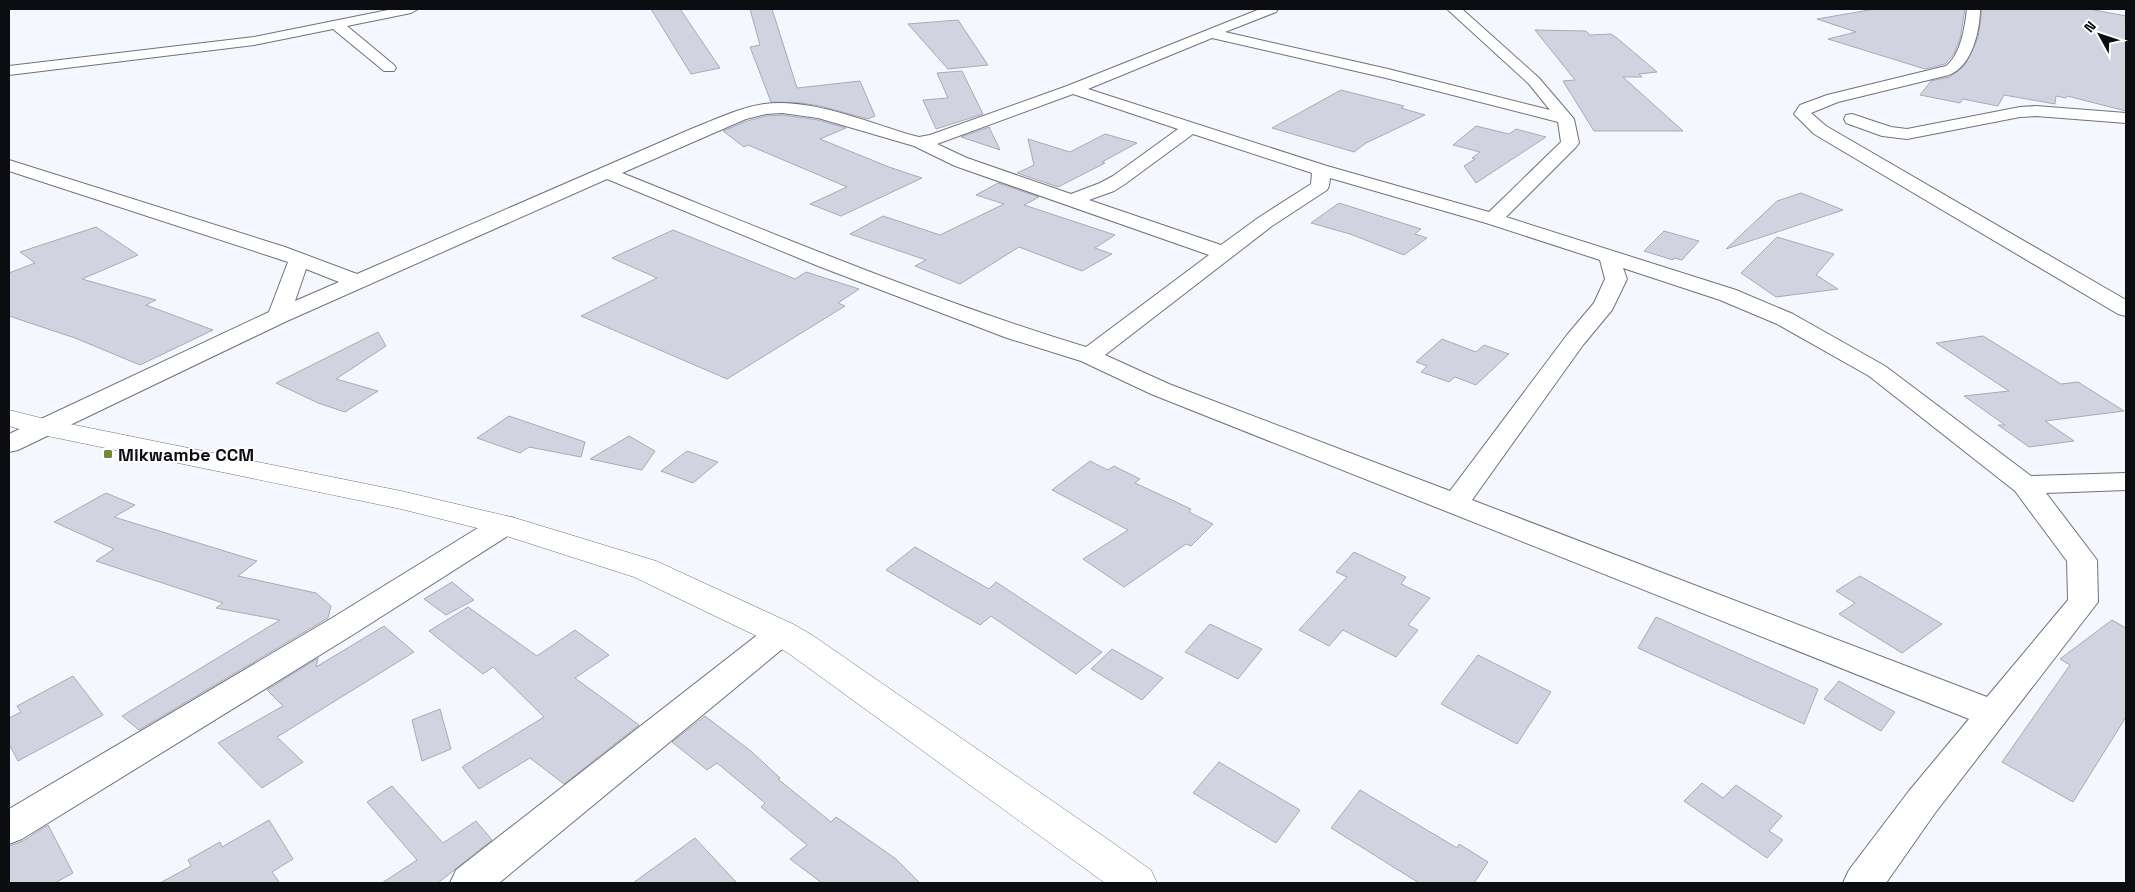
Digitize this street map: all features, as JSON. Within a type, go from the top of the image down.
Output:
[{"type":"main road","points":[[9,418],[43,427],[401,500],[504,525],[645,569],[780,633],[808,650],[1084,844],[1136,883]]},
{"type":"street","points":[[9,71],[254,42],[412,9]]},
{"type":"street","points":[[919,142],[933,140],[962,131],[1073,89],[1271,9]]},
{"type":"street","points":[[1454,9],[1534,81],[1566,119],[1570,143],[1493,220]]},
{"type":"street","points":[[1974,9],[1967,40],[1955,66],[1951,69],[1833,98],[1806,108],[1802,114],[1820,130],[2126,309]]},
{"type":"street","points":[[337,25],[389,68]]},
{"type":"street","points":[[1210,33],[1388,74],[1566,119]]},
{"type":"street","points":[[1073,89],[1190,128],[1321,178],[1361,182],[1493,220],[1728,295],[1785,319],[1877,371],[2025,485],[2082,560],[2084,602],[1922,802],[1863,883]]},
{"type":"street","points":[[9,444],[279,316],[697,133],[764,109],[798,110],[833,117],[919,142],[961,162],[1224,253]]},
{"type":"street","points":[[1852,119],[1888,132],[1907,134],[2020,112],[2036,111],[2126,118]]},
{"type":"street","points":[[1071,200],[1107,187],[1119,180],[1190,128]]},
{"type":"street","points":[[9,165],[299,259],[360,282]]},
{"type":"street","points":[[607,173],[825,262],[1016,333],[1089,356],[1160,389],[1852,657],[1992,714]]},
{"type":"street","points":[[1089,356],[1321,178]]},
{"type":"street","points":[[1455,504],[1575,340],[1604,305],[1616,279],[1609,257]]},
{"type":"street","points":[[279,316],[299,259]]},
{"type":"street","points":[[2025,485],[2126,481]]},
{"type":"street","points":[[9,828],[326,636],[504,525]]},
{"type":"street","points":[[470,883],[780,633]]},
{"type":"building","points":[[651,9],[680,9],[720,68],[691,74]]},
{"type":"building","points":[[750,9],[772,9],[797,88],[860,81],[875,116],[868,119],[820,106],[771,102],[750,47],[760,45]]},
{"type":"building","points":[[1875,9],[1965,9],[1960,39],[1954,54],[1945,64],[1925,69],[1828,39],[1856,32],[1817,19]]},
{"type":"building","points":[[1982,9],[2089,9],[2126,16],[2126,111],[2067,96],[2066,98],[2056,96],[2055,104],[2004,95],[1998,106],[1963,99],[1960,103],[1920,95],[1931,81],[1950,77],[1965,65],[1978,38]]},
{"type":"building","points":[[958,20],[988,65],[948,69],[908,24]]},
{"type":"building","points":[[1535,30],[1586,31],[1590,35],[1611,34],[1617,38],[1657,72],[1639,74],[1642,77],[1623,77],[1683,131],[1594,131],[1563,81],[1575,80]]},
{"type":"building","points":[[962,71],[983,114],[936,129],[923,100],[948,98],[937,73]]},
{"type":"building","points":[[1341,90],[1404,106],[1401,108],[1425,115],[1366,143],[1354,152],[1272,128]]},
{"type":"building","points":[[782,115],[818,120],[846,128],[820,139],[889,167],[922,178],[841,216],[810,204],[847,187],[748,145],[744,147],[723,131],[747,121],[766,116]]},
{"type":"building","points":[[1476,126],[1509,134],[1516,129],[1546,137],[1476,183],[1464,166],[1475,159],[1472,158],[1480,152],[1453,145]]},
{"type":"building","points":[[989,127],[1000,150],[961,137]]},
{"type":"building","points":[[1105,134],[1137,143],[1102,162],[1105,163],[1058,187],[1017,173],[1034,165],[1028,139],[1070,152]]},
{"type":"building","points":[[998,183],[1039,197],[1024,205],[1115,235],[1095,248],[1112,254],[1082,271],[1019,247],[960,284],[915,266],[926,260],[850,234],[883,216],[940,235],[1004,204],[976,195]]},
{"type":"building","points":[[1801,193],[1843,210],[1726,249],[1777,201]]},
{"type":"building","points":[[1339,203],[1421,229],[1415,234],[1427,238],[1404,255],[1350,234],[1311,223]]},
{"type":"building","points":[[96,227],[138,255],[82,279],[156,300],[146,305],[213,330],[140,365],[75,338],[9,316],[9,273],[35,263],[20,252]]},
{"type":"building","points":[[673,230],[795,279],[806,272],[859,289],[838,303],[845,306],[727,379],[581,316],[657,278],[612,258]]},
{"type":"building","points":[[1664,231],[1699,241],[1682,260],[1674,258],[1673,260],[1644,251]]},
{"type":"building","points":[[1777,237],[1834,254],[1816,275],[1838,289],[1776,297],[1741,273]]},
{"type":"building","points":[[378,332],[386,346],[336,379],[378,391],[345,412],[318,403],[276,383]]},
{"type":"building","points":[[1983,336],[2061,384],[2078,382],[2124,411],[2045,421],[2074,441],[2029,447],[1998,425],[2005,425],[1964,396],[2009,391],[1936,343]]},
{"type":"building","points":[[1442,339],[1476,352],[1484,345],[1509,354],[1476,385],[1455,377],[1449,382],[1421,372],[1427,366],[1416,362]]},
{"type":"building","points":[[509,416],[585,442],[581,457],[529,447],[520,453],[477,438]]},
{"type":"building","points":[[629,436],[655,451],[642,470],[590,459]]},
{"type":"building","points":[[687,451],[718,462],[693,483],[661,471]]},
{"type":"building","points":[[1090,461],[1108,470],[1114,466],[1140,479],[1135,483],[1191,509],[1189,512],[1213,524],[1191,546],[1186,544],[1124,587],[1083,559],[1128,530],[1052,490]]},
{"type":"building","points":[[106,493],[135,505],[114,517],[257,561],[238,576],[316,593],[331,606],[328,618],[139,730],[122,716],[280,620],[216,608],[223,603],[96,561],[114,549],[54,522]]},
{"type":"building","points":[[915,547],[989,589],[996,582],[1102,652],[1076,674],[991,616],[980,625],[886,570]]},
{"type":"building","points":[[1354,552],[1406,577],[1401,584],[1430,598],[1408,625],[1418,630],[1396,657],[1343,630],[1329,646],[1299,630],[1347,577],[1336,572]]},
{"type":"building","points":[[1860,576],[1942,624],[1902,653],[1839,614],[1855,603],[1836,591]]},
{"type":"building","points":[[452,582],[474,600],[446,615],[424,599]]},
{"type":"building","points":[[468,607],[537,656],[575,630],[609,655],[575,678],[639,725],[564,784],[530,758],[479,789],[462,767],[544,717],[493,667],[483,674],[429,631]]},
{"type":"building","points":[[1656,617],[1818,689],[1804,724],[1638,648]]},
{"type":"building","points":[[2112,620],[2126,628],[2126,717],[2073,802],[2002,762],[2070,665],[2060,659]]},
{"type":"building","points":[[1210,624],[1262,649],[1238,679],[1185,652]]},
{"type":"building","points":[[384,626],[414,652],[277,737],[303,762],[262,788],[218,743],[283,706],[267,690],[318,658],[316,667]]},
{"type":"building","points":[[1112,649],[1163,678],[1142,700],[1091,669]]},
{"type":"building","points":[[1478,655],[1551,692],[1517,744],[1441,704]]},
{"type":"building","points":[[73,676],[103,715],[18,761],[9,744],[9,718],[21,712],[17,706]]},
{"type":"building","points":[[1839,681],[1895,712],[1881,731],[1824,699]]},
{"type":"building","points":[[440,709],[451,749],[422,761],[412,720]]},
{"type":"building","points":[[705,716],[752,752],[780,778],[778,779],[831,822],[836,817],[896,859],[920,883],[822,883],[790,859],[807,845],[761,807],[765,803],[717,763],[707,770],[672,742]]},
{"type":"building","points":[[1219,762],[1300,810],[1276,843],[1193,793]]},
{"type":"building","points":[[1702,783],[1723,798],[1736,785],[1782,816],[1769,831],[1783,840],[1767,858],[1684,801]]},
{"type":"building","points":[[392,786],[443,843],[476,821],[492,840],[438,883],[382,883],[417,860],[367,802]]},
{"type":"building","points":[[1360,790],[1457,848],[1459,844],[1488,862],[1474,883],[1419,883],[1331,828]]},
{"type":"building","points":[[269,820],[293,859],[272,872],[280,883],[160,883],[191,866],[188,860],[220,842],[222,847]]},
{"type":"building","points":[[48,825],[73,873],[55,883],[9,883],[9,846],[23,841]]},
{"type":"building","points":[[695,838],[737,883],[633,883]]},
{"type":"place","name":"Mikwambe CCM","points":[[108,454]]}]
